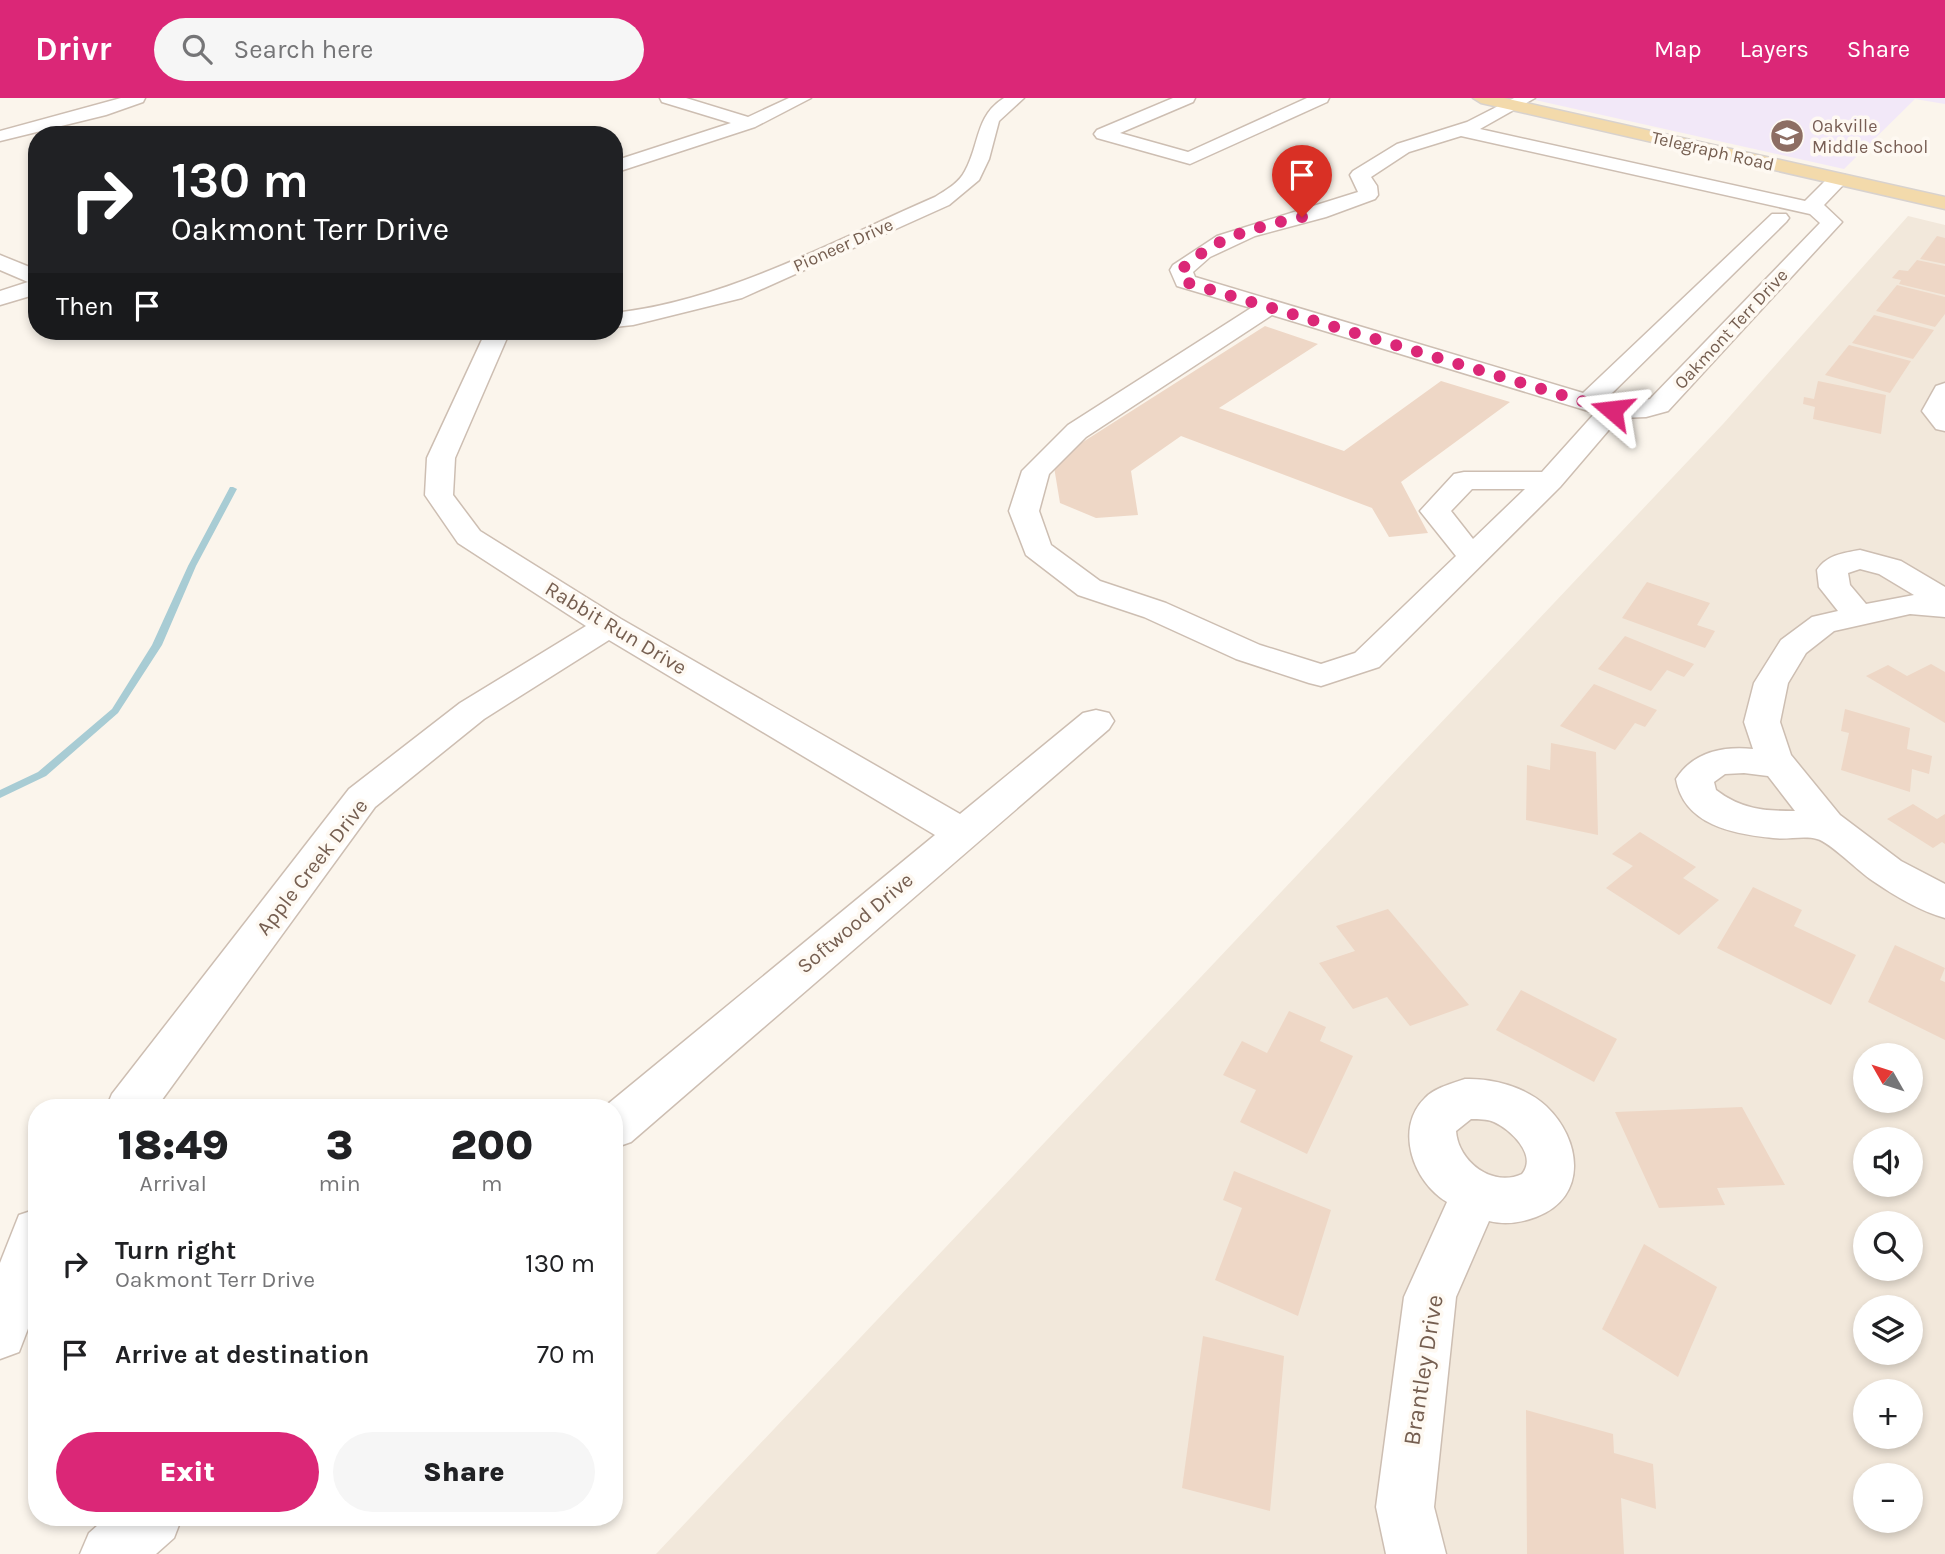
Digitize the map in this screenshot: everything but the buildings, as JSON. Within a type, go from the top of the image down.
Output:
[{"type":"main road","name":"Telegraph Road","points":[[1481,98],[1520,102],[1945,203]]},
{"type":"street","points":[[40,126],[100,111],[137,98]]},
{"type":"street","points":[[668,98],[749,123]]},
{"type":"street","points":[[623,164],[749,123],[803,98]]},
{"type":"street","name":"Pioneer Drive","points":[[623,319],[646,316],[734,293],[942,201],[963,187],[975,172],[991,115],[1016,98]]},
{"type":"street","points":[[1187,98],[1125,125],[1213,139],[1239,136],[1321,98]]},
{"type":"street","name":"Oakmont Terr Drive","points":[[1520,102],[1460,130],[1403,148],[1373,165],[1360,175],[1367,186],[1368,195],[1338,209],[1241,231],[1200,252],[1181,270],[1185,282],[1600,407],[1646,409],[1659,405],[1832,222],[1817,210]]},
{"type":"street","points":[[1150,114],[1176,120]]},
{"type":"street","points":[[0,136],[28,129]]},
{"type":"street","points":[[1460,130],[1588,159],[1589,169],[1602,177],[1638,186],[1683,180],[1817,210]]},
{"type":"street","points":[[1817,210],[1812,206],[1838,179]]},
{"type":"street","points":[[1270,306],[1077,431],[1036,471],[1024,511],[1037,549],[1089,587],[1155,610],[1248,652],[1321,675],[1367,660],[1550,481],[1600,407],[1725,270],[1779,218]]},
{"type":"street","points":[[0,262],[28,274]]},
{"type":"street","points":[[1725,270],[1775,282]]},
{"type":"street","points":[[0,298],[28,290]]},
{"type":"street","name":"Rabbit Run Drive","points":[[494,340],[441,458],[439,495],[469,537],[608,626],[962,833]]},
{"type":"street","points":[[1945,391],[1935,411],[1945,423]]},
{"type":"street","points":[[1472,557],[1434,511],[1464,480],[1550,481]]},
{"type":"street","points":[[1858,615],[1835,587],[1832,569],[1840,562],[1854,558],[1888,567],[1945,605]]},
{"type":"street","points":[[1945,605],[1910,604],[1823,624],[1793,647],[1771,683],[1762,722],[1778,765],[1826,825],[1887,871],[1945,903]]},
{"type":"street","name":"Apple Creek Drive","points":[[136,1099],[362,799],[472,711],[608,626]]},
{"type":"street","name":"Softwood Drive","points":[[623,1119],[1096,721]]},
{"type":"street","points":[[1778,765],[1726,760],[1703,768],[1695,779],[1698,796],[1725,816],[1774,825],[1826,825]]},
{"type":"street","name":"Brantley Drive","points":[[1416,1554],[1405,1507],[1430,1297],[1476,1194]]},
{"type":"street","points":[[0,1333],[28,1257]]},
{"type":"street","points":[[110,1554],[143,1526]]},
{"type":"shaded area","name":"Oakville Middle School","points":[[1526,98],[1945,98],[1945,104],[1915,99],[1844,169]]},
{"type":"shaded area","points":[[1908,216],[1945,225],[1945,1554],[656,1554],[1723,424]]},
{"type":"waterway","points":[[0,794],[42,774],[115,711],[157,645],[192,566],[233,489]]},
{"type":"place","name":"Oakville Middle School","points":[[1787,136]]},
{"type":"route","points":[[1302,217],[1241,231],[1200,252],[1181,270],[1185,282],[1612,410]]}]
